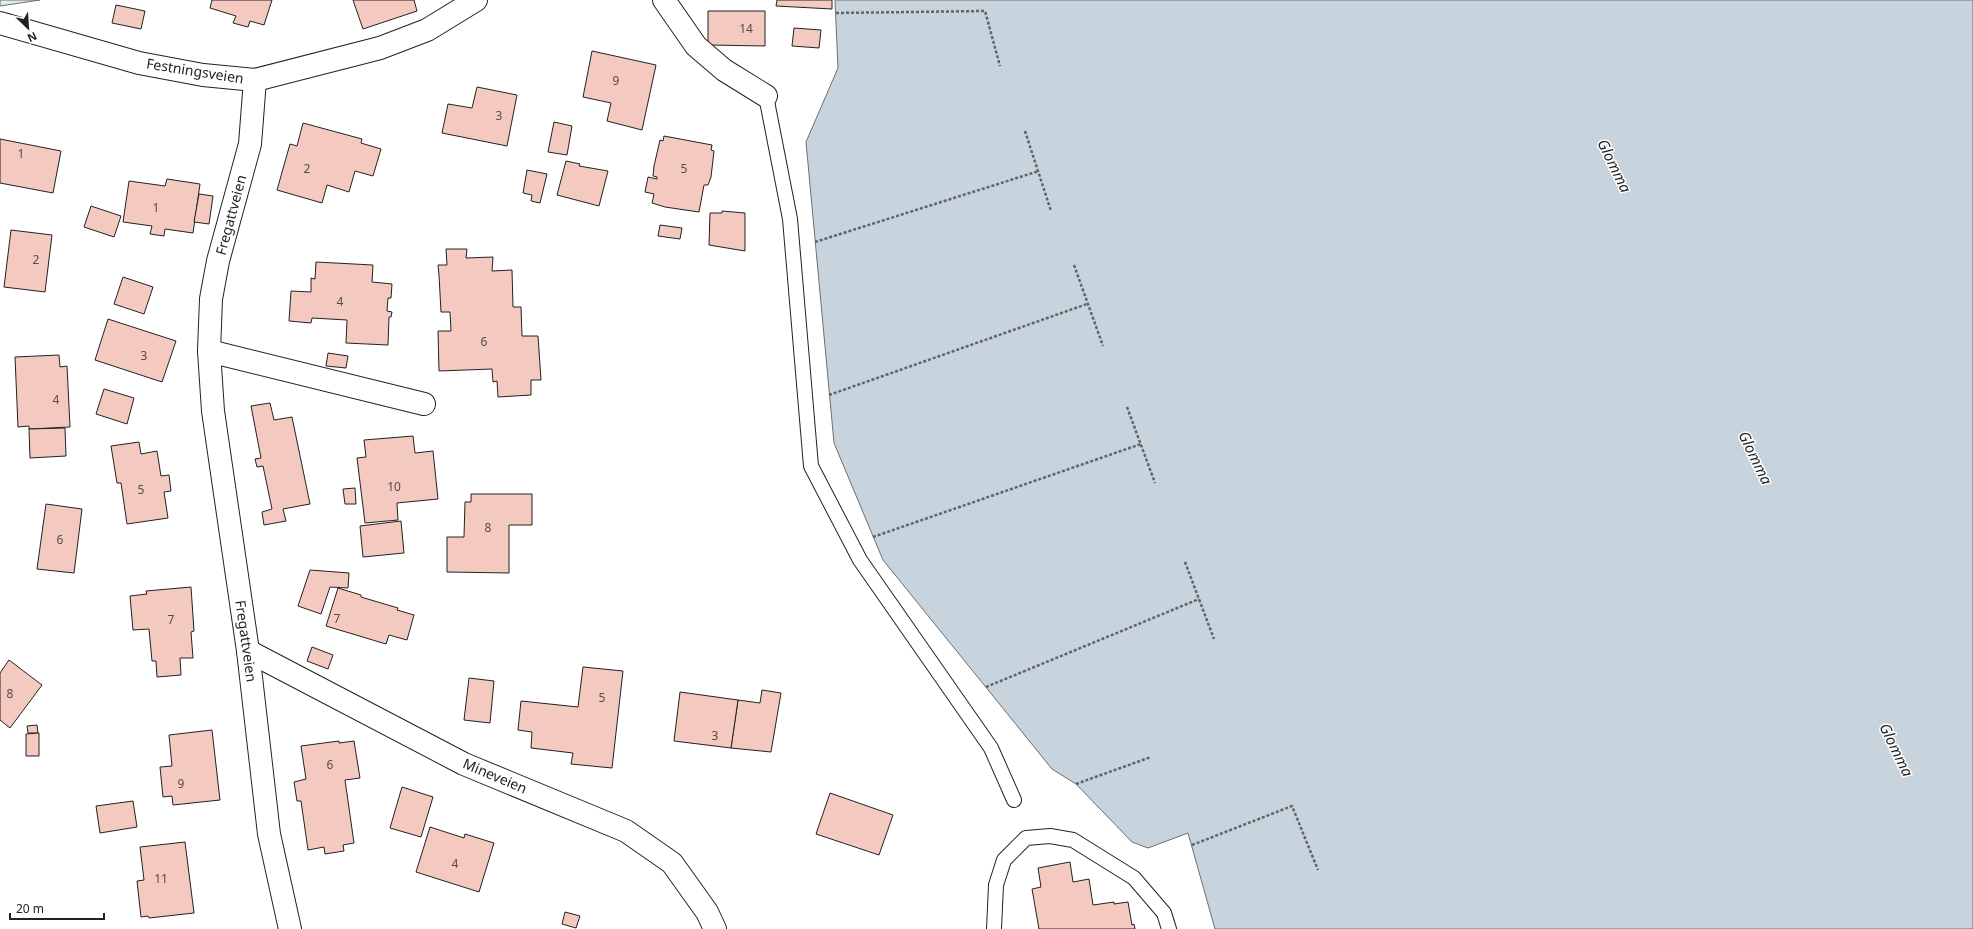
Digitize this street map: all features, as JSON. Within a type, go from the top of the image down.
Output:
[{"type":"street","name":"Festningsveien","points":[[0,23],[139,63],[203,75],[255,80],[380,48],[427,30],[476,0]]},
{"type":"street","points":[[664,0],[696,46],[724,70],[766,96]]},
{"type":"street","name":"Fregattveien","points":[[255,80],[250,144],[218,261],[210,299],[209,351],[212,410],[248,651],[269,834],[290,929]]},
{"type":"street","points":[[209,351],[424,404]]},
{"type":"street","name":"Mineveien","points":[[248,651],[464,764],[626,831],[672,863],[707,912],[715,929]]},
{"type":"lane","points":[[766,96],[790,219],[811,466],[860,560],[991,748],[1014,800]]},
{"type":"lane","points":[[994,929],[996,885],[1004,860],[1026,838],[1050,836],[1073,840],[1134,878],[1164,913],[1169,929]]},
{"type":"path","points":[[836,13],[985,11],[1000,66]]},
{"type":"path","points":[[1025,131],[1039,170],[1051,211]]},
{"type":"path","points":[[814,242],[1039,170]]},
{"type":"path","points":[[1074,264],[1103,346]]},
{"type":"path","points":[[828,396],[1087,304]]},
{"type":"path","points":[[1128,407],[1155,483]]},
{"type":"path","points":[[873,537],[1141,444]]},
{"type":"path","points":[[1185,562],[1214,639]]},
{"type":"path","points":[[986,687],[1199,599]]},
{"type":"path","points":[[1076,784],[1151,757]]},
{"type":"path","points":[[1192,845],[1292,806],[1318,870]]},
{"type":"green space","points":[[0,0],[40,0],[0,6]]},
{"type":"water","name":"Glomma","points":[[835,0],[1973,0],[1973,929],[1215,929],[1188,833],[1148,848],[1132,842],[1076,784],[1052,769],[883,560],[834,443],[806,142],[838,68]]},
{"type":"building","points":[[212,0],[272,0],[264,25],[250,21],[248,27],[233,23],[236,16],[210,8]]},
{"type":"building","points":[[353,0],[414,0],[417,11],[363,29]]},
{"type":"building","points":[[777,0],[832,0],[832,9],[776,6]]},
{"type":"building","points":[[116,5],[145,11],[141,29],[112,23]]},
{"type":"building","points":[[708,11],[765,11],[765,46],[708,45]]},
{"type":"building","points":[[794,28],[821,30],[819,48],[792,46]]},
{"type":"building","points":[[592,51],[656,65],[642,130],[607,121],[611,103],[583,97]]},
{"type":"building","points":[[477,87],[517,95],[507,146],[442,133],[448,104],[472,108]]},
{"type":"building","points":[[554,122],[572,126],[567,155],[548,152]]},
{"type":"building","points":[[303,123],[362,139],[361,143],[381,149],[373,176],[355,171],[349,192],[327,185],[322,203],[277,190],[290,144],[297,146]]},
{"type":"building","points":[[664,136],[712,145],[711,150],[714,151],[711,177],[708,185],[704,185],[699,212],[665,207],[652,203],[654,194],[645,192],[648,177],[657,179],[657,177],[653,176],[654,166],[660,140],[663,141]]},
{"type":"building","points":[[0,139],[61,151],[53,193],[0,183]]},
{"type":"building","points":[[566,161],[580,164],[579,166],[608,171],[599,206],[557,195]]},
{"type":"building","points":[[527,170],[547,174],[540,203],[531,201],[532,195],[523,193]]},
{"type":"building","points":[[167,179],[200,184],[193,233],[165,229],[164,236],[150,234],[152,226],[123,222],[129,181],[165,186]]},
{"type":"building","points":[[199,194],[213,196],[209,224],[194,222]]},
{"type":"building","points":[[91,206],[121,216],[114,237],[84,227]]},
{"type":"building","points":[[722,211],[745,213],[745,251],[709,245],[710,213],[722,213]]},
{"type":"building","points":[[660,225],[682,228],[680,239],[658,236]]},
{"type":"building","points":[[11,230],[52,235],[45,292],[4,287]]},
{"type":"building","points":[[446,249],[467,249],[466,258],[493,257],[492,271],[512,270],[513,307],[521,307],[522,336],[538,336],[541,380],[531,380],[531,395],[498,397],[497,381],[493,382],[492,369],[439,371],[438,331],[451,331],[450,312],[441,312],[438,265],[447,265]]},
{"type":"building","points":[[316,262],[373,265],[372,282],[392,284],[391,298],[388,298],[387,311],[392,312],[391,317],[389,317],[388,345],[346,343],[347,320],[312,318],[311,323],[289,321],[291,291],[311,292],[311,278],[315,279]]},
{"type":"building","points":[[123,277],[153,287],[144,314],[114,304]]},
{"type":"building","points":[[108,319],[176,341],[162,382],[95,360]]},
{"type":"building","points":[[328,353],[348,356],[346,368],[326,366]]},
{"type":"building","points":[[59,355],[60,367],[67,366],[70,427],[29,429],[29,426],[18,427],[15,357]]},
{"type":"building","points":[[104,389],[134,398],[127,424],[96,414]]},
{"type":"building","points":[[270,403],[274,420],[292,417],[310,504],[283,509],[286,521],[264,525],[262,512],[272,509],[263,466],[257,467],[255,459],[261,458],[251,406]]},
{"type":"building","points":[[65,428],[66,456],[30,458],[29,429]]},
{"type":"building","points":[[413,436],[415,453],[433,451],[438,499],[397,503],[398,520],[365,523],[357,458],[366,457],[364,440]]},
{"type":"building","points":[[139,442],[141,454],[157,451],[161,476],[169,475],[171,491],[164,492],[168,518],[127,524],[121,483],[117,483],[111,446]]},
{"type":"building","points":[[355,488],[356,504],[345,504],[343,489]]},
{"type":"building","points":[[471,494],[532,494],[532,525],[509,525],[509,573],[447,572],[447,537],[464,537],[465,502],[471,502]]},
{"type":"building","points":[[46,504],[82,509],[74,573],[37,569]]},
{"type":"building","points":[[401,521],[404,553],[363,557],[360,526]]},
{"type":"building","points":[[310,570],[349,573],[348,588],[330,587],[321,614],[298,606]]},
{"type":"building","points":[[191,587],[194,631],[191,632],[193,658],[180,658],[181,675],[157,677],[156,661],[152,661],[149,629],[133,630],[130,596],[147,594],[146,591]]},
{"type":"building","points":[[338,588],[361,595],[361,597],[398,608],[397,610],[414,615],[407,640],[389,635],[386,644],[326,626]]},
{"type":"building","points":[[312,647],[333,655],[328,669],[307,661]]},
{"type":"building","points":[[9,660],[42,685],[10,728],[0,720],[0,673]]},
{"type":"building","points":[[583,667],[623,671],[612,768],[571,764],[573,753],[531,748],[532,732],[518,730],[521,701],[578,707]]},
{"type":"building","points":[[469,678],[494,681],[490,723],[464,720]]},
{"type":"building","points":[[762,690],[781,693],[771,752],[731,748],[738,700],[760,703]]},
{"type":"building","points":[[680,692],[738,700],[731,748],[674,741]]},
{"type":"building","points":[[37,725],[38,733],[28,733],[27,726]]},
{"type":"building","points":[[212,730],[220,800],[173,805],[172,796],[163,797],[160,767],[172,766],[169,735]]},
{"type":"building","points":[[39,733],[39,756],[26,756],[26,734]]},
{"type":"building","points":[[339,741],[339,743],[354,741],[360,778],[345,780],[354,843],[343,845],[344,851],[325,854],[324,847],[308,850],[301,801],[297,801],[294,782],[306,779],[301,746]]},
{"type":"building","points":[[402,787],[433,797],[421,837],[390,828]]},
{"type":"building","points":[[830,793],[893,815],[879,855],[816,834]]},
{"type":"building","points":[[133,801],[137,827],[100,833],[96,806]]},
{"type":"building","points":[[430,827],[464,838],[465,834],[494,843],[479,892],[416,872]]},
{"type":"building","points":[[185,842],[194,913],[149,918],[148,916],[141,917],[137,881],[144,880],[140,847]]},
{"type":"building","points":[[1070,862],[1073,882],[1089,879],[1093,905],[1128,902],[1132,925],[1134,924],[1135,929],[1039,929],[1032,889],[1041,887],[1038,868]]},
{"type":"building","points":[[565,912],[580,916],[576,928],[562,924]]}]
